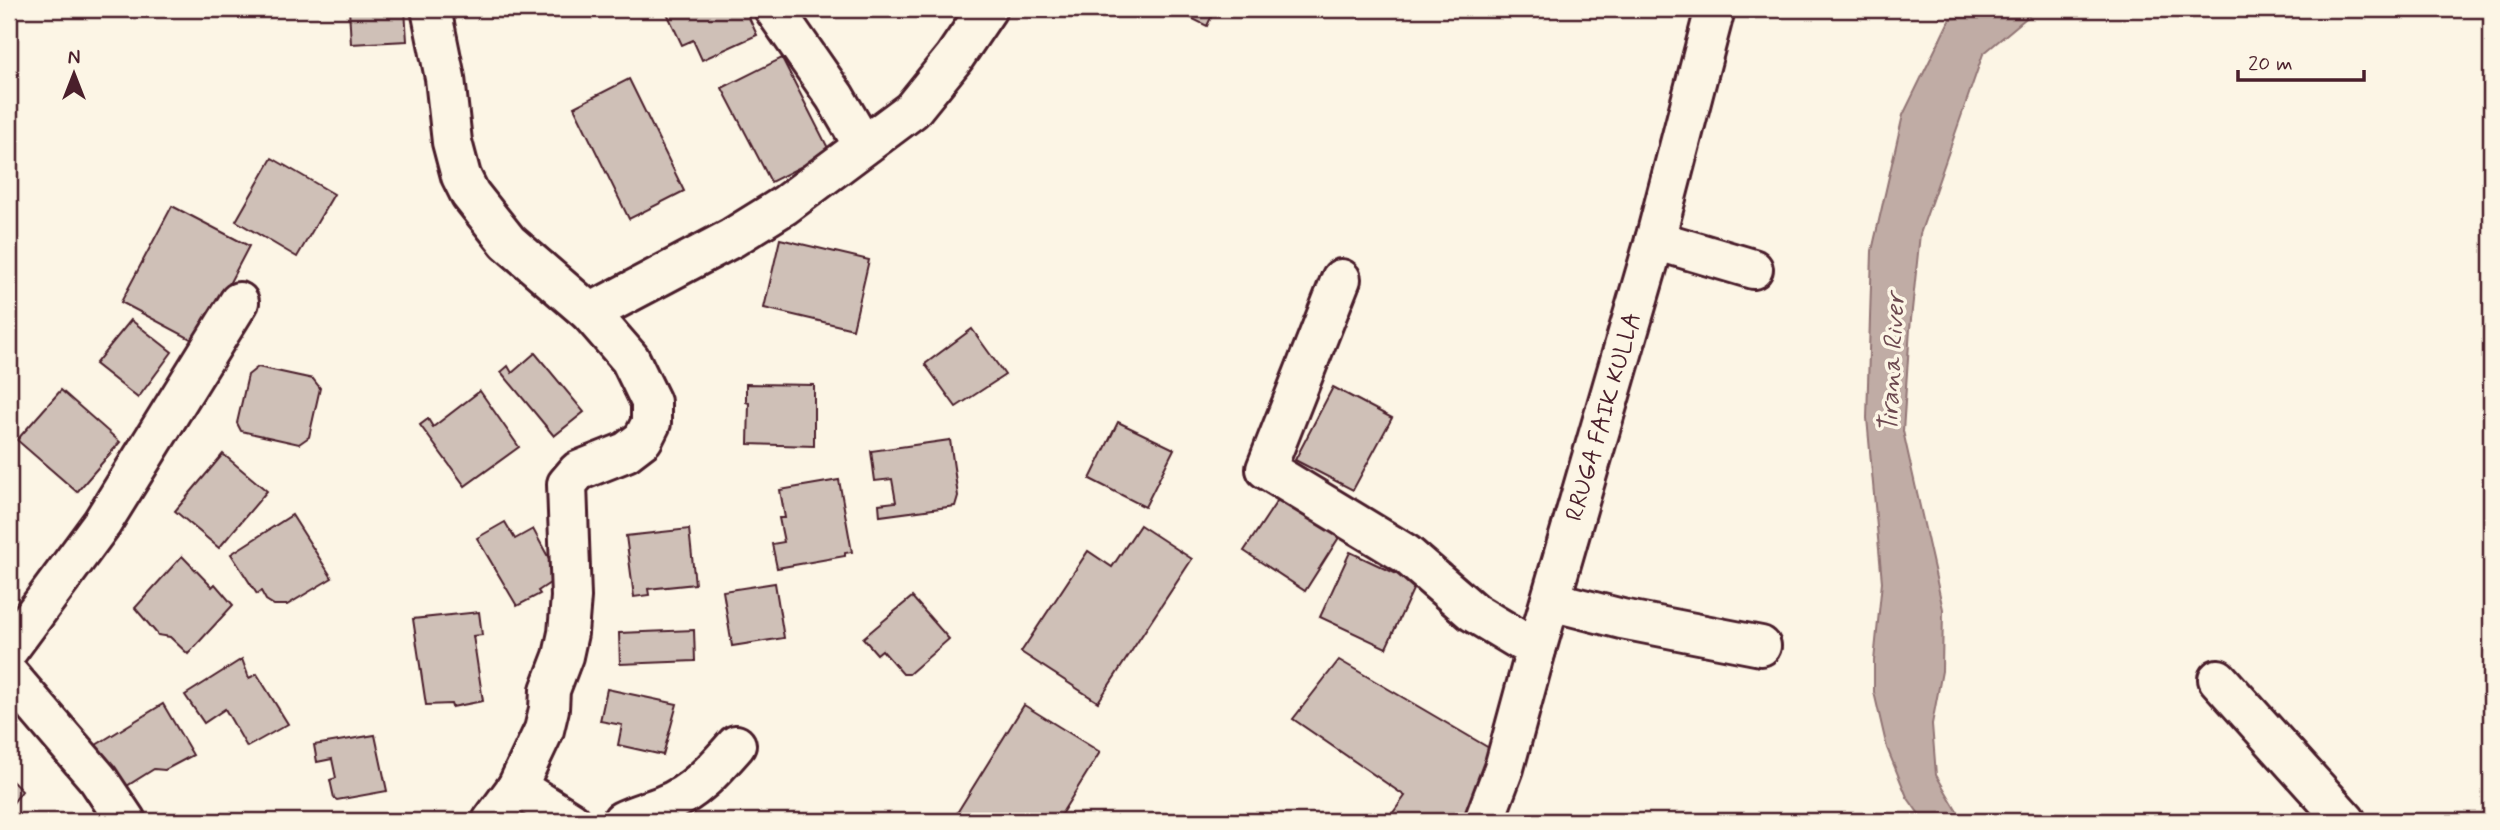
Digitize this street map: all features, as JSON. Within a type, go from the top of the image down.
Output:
[{"type":"street","points":[[431,9],[445,78],[452,142],[461,176],[470,194],[508,242],[590,313],[630,359],[651,402],[651,423],[643,439],[626,452],[578,471],[567,484],[570,597],[568,633],[563,656],[550,690],[544,730],[517,787],[492,821]]},
{"type":"street","points":[[774,9],[835,97],[863,145]]},
{"type":"street","points":[[590,313],[732,238],[785,205],[912,110],[954,58],[987,9]]},
{"type":"street","name":"RRUGA FAIK KULLA","points":[[1484,821],[1504,768],[1655,240],[1715,9]]},
{"type":"street","points":[[1655,240],[1753,269]]},
{"type":"street","points":[[1341,279],[1266,469],[1406,554],[1473,612],[1536,650]]},
{"type":"street","points":[[9,649],[102,523],[239,302]]},
{"type":"street","points":[[1551,601],[1622,619],[1761,646]]},
{"type":"street","points":[[9,675],[97,779],[126,821]]},
{"type":"street","points":[[2218,679],[2346,821]]},
{"type":"street","points":[[622,821],[688,793],[713,771],[736,745]]},
{"type":"street","points":[[517,787],[571,821]]},
{"type":"water","name":"Tirana River","points":[[1987,9],[2037,9],[1983,54],[1920,234],[1910,329],[1903,431],[1943,609],[1942,671],[1932,724],[1936,775],[1963,821],[1924,821],[1907,797],[1887,748],[1874,692],[1874,661],[1882,582],[1867,418],[1872,251],[1903,115],[1950,19],[1978,16]]},
{"type":"building","points":[[349,9],[405,9],[407,41],[351,44]]},
{"type":"building","points":[[665,9],[745,9],[757,35],[702,60],[693,40],[682,45]]},
{"type":"building","points":[[1173,9],[1215,9],[1207,26]]},
{"type":"building","points":[[782,58],[830,152],[771,182],[722,88]]},
{"type":"building","points":[[629,79],[684,191],[629,219],[574,107]]},
{"type":"building","points":[[272,158],[334,194],[297,257],[236,221]]},
{"type":"building","points":[[172,206],[249,246],[198,343],[121,302]]},
{"type":"building","points":[[780,239],[869,260],[853,329],[764,308]]},
{"type":"building","points":[[131,320],[172,352],[138,398],[95,364]]},
{"type":"building","points":[[972,329],[1005,375],[956,407],[925,364]]},
{"type":"building","points":[[535,353],[584,412],[554,436],[501,372],[508,366],[512,373]]},
{"type":"building","points":[[258,367],[313,379],[320,388],[309,437],[299,444],[241,431],[237,423],[248,375]]},
{"type":"building","points":[[746,384],[814,385],[814,446],[748,444],[749,403],[746,402]]},
{"type":"building","points":[[1333,387],[1392,418],[1353,490],[1295,460]]},
{"type":"building","points":[[61,390],[120,442],[77,492],[17,440]]},
{"type":"building","points":[[480,391],[519,447],[465,486],[420,425],[428,419],[433,427]]},
{"type":"building","points":[[1118,422],[1174,449],[1145,507],[1090,479]]},
{"type":"building","points":[[950,440],[958,496],[955,506],[880,516],[879,504],[896,502],[892,479],[875,481],[871,451]]},
{"type":"building","points":[[223,454],[267,491],[219,548],[175,511]]},
{"type":"building","points":[[839,480],[852,552],[845,553],[845,556],[777,568],[772,544],[784,542],[779,518],[785,518],[780,490]]},
{"type":"building","points":[[1283,492],[1343,531],[1305,591],[1244,551]]},
{"type":"building","points":[[292,515],[332,578],[287,605],[274,605],[266,600],[261,591],[257,594],[231,554]]},
{"type":"building","points":[[505,522],[515,539],[533,529],[559,577],[538,591],[540,594],[517,606],[477,538]]},
{"type":"building","points":[[1140,525],[1192,559],[1098,702],[1021,652],[1088,551],[1112,567]]},
{"type":"building","points":[[689,529],[695,584],[648,589],[649,595],[634,597],[626,536]]},
{"type":"building","points":[[1350,552],[1416,583],[1386,648],[1320,617]]},
{"type":"building","points":[[182,556],[212,587],[215,584],[233,605],[188,654],[170,637],[158,635],[135,608]]},
{"type":"building","points":[[775,583],[784,638],[732,646],[723,591]]},
{"type":"building","points":[[912,597],[949,639],[909,674],[903,674],[882,650],[877,654],[863,638]]},
{"type":"building","points":[[479,612],[482,635],[473,636],[483,701],[452,707],[451,704],[426,705],[413,619]]},
{"type":"building","points":[[694,630],[695,661],[620,664],[619,633]]},
{"type":"building","points":[[242,659],[249,678],[257,674],[288,724],[247,747],[225,709],[204,723],[185,695]]},
{"type":"building","points":[[1339,660],[1489,748],[1485,783],[1460,821],[1387,821],[1405,796],[1293,719]]},
{"type":"building","points":[[607,689],[677,704],[663,755],[618,745],[622,725],[600,721]]},
{"type":"building","points":[[163,704],[193,755],[165,770],[154,769],[122,789],[96,745]]},
{"type":"building","points":[[1024,705],[1100,752],[1057,821],[952,821]]},
{"type":"building","points":[[375,735],[387,791],[337,800],[334,798],[330,780],[336,778],[332,759],[317,762],[314,745]]},
{"type":"building","points":[[9,778],[22,791],[9,808]]}]
